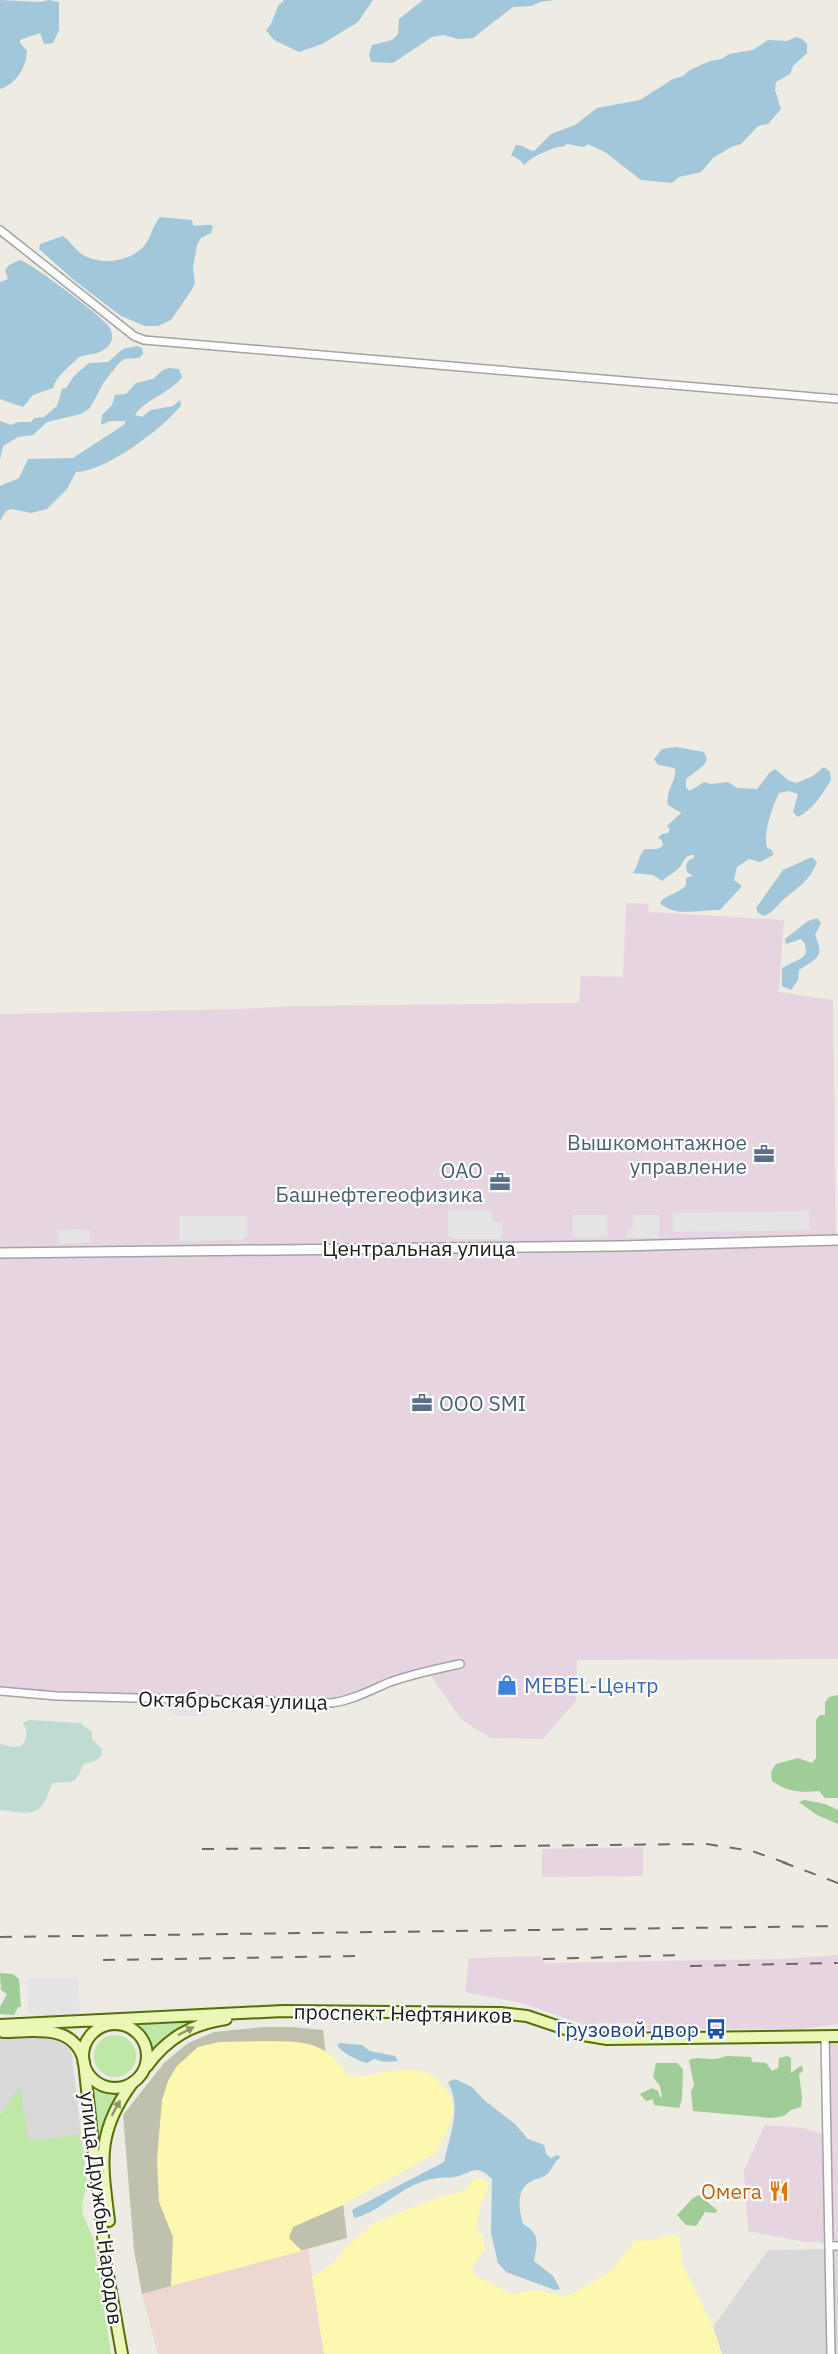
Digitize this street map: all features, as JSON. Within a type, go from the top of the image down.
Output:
[{"type":"main road","name":"проспект Нефтяников","points":[[0,2025],[283,2011],[514,2014],[539,2019],[583,2035],[607,2039],[838,2036]]},
{"type":"main road","points":[[0,2032],[45,2032],[64,2035],[78,2046],[88,2074],[101,2085],[117,2088],[133,2082],[166,2043],[193,2027],[214,2021],[283,2011]]},
{"type":"main road","points":[[83,2060],[85,2046],[91,2035],[100,2027],[139,2018]]},
{"type":"main road","points":[[85,2022],[129,2027],[141,2038],[147,2054],[144,2070]]},
{"type":"main road","name":"улица Дружбы Народов","points":[[83,2060],[106,2264],[122,2354]]},
{"type":"main road","name":"улица Дружбы Народов","points":[[129,2354],[113,2263],[103,2159],[105,2137],[112,2114],[133,2082]]},
{"type":"street","points":[[0,230],[134,336],[144,340],[838,399]]},
{"type":"street","name":"Центральная улица","points":[[0,1253],[621,1246],[838,1240]]},
{"type":"street","name":"Октябрьская улица","points":[[0,1691],[57,1696],[332,1703],[350,1700],[427,1670],[460,1664]]},
{"type":"street","points":[[825,2036],[831,2354]]},
{"type":"street","points":[[829,2246],[838,2246]]},
{"type":"shaded area","points":[[0,0],[59,2],[59,30],[53,43],[44,44],[40,33],[20,40],[27,51],[25,63],[15,79],[0,89]]},
{"type":"shaded area","points":[[284,0],[373,0],[358,22],[322,44],[299,52],[274,40],[266,30],[278,6]]},
{"type":"shaded area","points":[[423,0],[555,0],[540,2],[532,6],[513,7],[473,38],[458,39],[444,35],[432,37],[393,63],[371,62],[369,55],[372,45],[392,40],[398,34],[399,19]]},
{"type":"shaded area","points":[[796,37],[807,44],[807,53],[793,66],[790,74],[776,82],[775,90],[781,109],[768,124],[758,126],[741,144],[713,158],[701,172],[679,177],[672,183],[641,180],[605,152],[588,144],[584,147],[567,144],[554,148],[534,157],[524,165],[511,155],[516,145],[534,151],[551,134],[575,125],[597,108],[640,100],[673,79],[710,61],[722,59],[729,54],[753,50],[768,40],[787,41]]},
{"type":"shaded area","points":[[160,217],[192,220],[193,225],[213,226],[211,233],[201,238],[197,245],[193,267],[195,283],[191,291],[171,320],[158,326],[145,326],[121,316],[75,281],[39,249],[40,244],[63,236],[87,257],[105,261],[123,259],[139,251],[145,245]]},
{"type":"shaded area","points":[[20,260],[52,280],[82,303],[105,322],[112,333],[111,342],[105,349],[79,357],[60,375],[53,388],[33,395],[23,407],[0,399],[0,282],[8,279],[5,270],[9,265]]},
{"type":"shaded area","points":[[137,346],[142,348],[143,354],[139,358],[124,359],[119,363],[104,382],[90,408],[81,414],[47,422],[33,435],[18,437],[3,446],[0,460],[0,421],[11,425],[44,417],[57,406],[62,389],[66,388],[74,376],[89,363],[108,362],[123,349]]},
{"type":"shaded area","points":[[169,368],[179,369],[182,377],[177,383],[144,405],[135,415],[142,417],[151,410],[173,406],[180,400],[181,405],[162,425],[117,457],[102,465],[76,472],[67,489],[47,509],[31,513],[11,509],[6,511],[0,521],[0,486],[19,478],[28,459],[73,458],[125,424],[125,421],[110,421],[101,425],[102,415],[112,405],[115,395],[126,394],[136,383],[153,379]]},
{"type":"shaded area","points":[[676,747],[704,752],[707,759],[704,765],[686,779],[686,788],[690,791],[704,782],[711,784],[728,782],[737,788],[757,789],[775,769],[788,780],[796,783],[813,776],[824,767],[830,772],[831,780],[821,796],[809,810],[798,817],[793,812],[798,794],[789,791],[779,793],[766,835],[767,848],[772,850],[773,855],[760,862],[749,859],[737,867],[734,880],[742,886],[720,910],[681,912],[666,908],[660,903],[683,888],[686,885],[686,878],[693,876],[687,872],[686,865],[694,858],[694,855],[686,858],[679,868],[662,881],[653,875],[633,873],[645,849],[657,849],[663,846],[662,840],[658,838],[668,833],[670,829],[667,826],[681,813],[668,805],[668,794],[675,768],[658,765],[654,759],[662,749]]},
{"type":"shaded area","points":[[812,857],[817,862],[806,880],[774,910],[764,916],[758,913],[756,908],[783,870]]},
{"type":"shaded area","points":[[626,903],[648,904],[649,912],[784,920],[779,992],[833,1000],[836,1240],[838,1240],[838,1659],[577,1660],[576,1701],[543,1739],[490,1738],[461,1719],[427,1670],[343,1701],[0,1691],[0,1014],[294,1006],[579,1003],[581,976],[623,977]]},
{"type":"shaded area","points":[[817,918],[821,923],[815,935],[819,953],[814,960],[799,970],[798,980],[791,990],[782,986],[782,968],[802,958],[806,953],[805,944],[801,939],[786,944],[785,939],[808,921]]},
{"type":"shaded area","points":[[448,1211],[492,1211],[492,1222],[502,1222],[502,1239],[457,1239],[448,1236]]},
{"type":"shaded area","points":[[809,1211],[810,1230],[673,1232],[673,1213]]},
{"type":"shaded area","points":[[573,1215],[607,1215],[607,1237],[573,1237]]},
{"type":"shaded area","points":[[633,1215],[659,1215],[659,1238],[627,1238],[627,1229],[633,1229]]},
{"type":"shaded area","points":[[179,1216],[247,1216],[248,1235],[243,1240],[179,1241]]},
{"type":"shaded area","points":[[90,1229],[90,1243],[59,1244],[58,1230]]},
{"type":"shaded area","points":[[166,1704],[207,1705],[207,1716],[178,1716],[165,1709]]},
{"type":"shaded area","points":[[29,1720],[80,1723],[92,1732],[92,1739],[102,1749],[102,1753],[97,1760],[84,1764],[73,1781],[53,1783],[45,1801],[36,1810],[25,1813],[0,1810],[0,1744],[12,1747],[21,1746],[26,1735],[23,1723]]},
{"type":"shaded area","points":[[643,1847],[643,1876],[542,1877],[542,1849]]},
{"type":"shaded area","name":"Грузовой двор","points":[[838,1955],[838,2024],[801,2029],[635,2029],[632,2023],[617,2023],[616,2030],[610,2030],[610,2023],[598,2023],[591,2027],[522,2003],[465,1992],[469,1958],[541,1956],[541,1960],[546,1963],[780,1959]]},
{"type":"shaded area","points":[[27,1978],[78,1978],[80,2014],[42,2018],[28,2012]]},
{"type":"shaded area","points":[[263,2027],[323,2030],[347,2238],[142,2294],[134,2250],[123,2115],[164,2063],[188,2043],[214,2032]]},
{"type":"shaded area","points":[[825,2036],[838,2036],[838,2246],[748,2231],[744,2170],[765,2125],[804,2128],[825,2135]]},
{"type":"shaded area","points":[[0,2037],[58,2038],[71,2047],[81,2134],[29,2141],[1,2112],[0,2115]]},
{"type":"shaded area","points":[[340,2043],[362,2045],[370,2051],[395,2056],[398,2061],[384,2062],[374,2059],[367,2063],[343,2051],[337,2045]]},
{"type":"shaded area","points":[[455,2079],[472,2087],[484,2100],[515,2124],[528,2139],[544,2145],[546,2154],[551,2158],[557,2155],[561,2157],[546,2175],[527,2184],[520,2200],[523,2224],[535,2235],[534,2261],[553,2276],[560,2289],[555,2290],[506,2272],[498,2263],[491,2233],[492,2179],[482,2171],[475,2170],[455,2177],[435,2178],[422,2182],[406,2189],[368,2213],[354,2218],[352,2210],[444,2162],[454,2121],[454,2102],[448,2082]]},
{"type":"shaded area","points":[[308,2249],[324,2354],[158,2354],[142,2294]]},
{"type":"shaded area","points":[[838,2249],[838,2354],[722,2354],[713,2327],[768,2250]]},
{"type":"green space","points":[[838,1695],[838,1798],[825,1798],[819,1791],[789,1790],[772,1781],[771,1772],[776,1764],[798,1758],[812,1763],[816,1758],[816,1720],[820,1715],[825,1715],[825,1702],[829,1697]]},
{"type":"green space","points":[[804,1800],[825,1804],[838,1810],[838,1824],[817,1815],[799,1802]]},
{"type":"green space","points":[[0,1973],[13,1974],[19,1979],[21,2007],[18,2007],[14,2015],[0,2014],[0,2007],[7,1994],[1,1990]]},
{"type":"green space","points":[[192,2020],[152,2050],[145,2036],[133,2024]]},
{"type":"green space","points":[[115,2035],[130,2041],[136,2056],[130,2071],[115,2077],[100,2071],[94,2056],[100,2041]]},
{"type":"green space","points":[[726,2056],[751,2057],[752,2062],[766,2063],[772,2071],[778,2068],[779,2058],[787,2056],[791,2058],[791,2073],[802,2065],[803,2071],[799,2074],[801,2107],[791,2110],[784,2116],[771,2118],[693,2111],[691,2092],[694,2085],[689,2060],[715,2059]]},
{"type":"green space","points":[[656,2063],[677,2063],[683,2069],[682,2099],[679,2108],[654,2105],[653,2099],[646,2101],[640,2094],[652,2088],[662,2097],[660,2086],[653,2077]]},
{"type":"green space","points":[[20,2087],[29,2141],[81,2134],[87,2181],[82,2206],[83,2215],[93,2238],[111,2354],[0,2354],[0,2115]]},
{"type":"green space","points":[[93,2088],[117,2093],[99,2135],[96,2133]]},
{"type":"green space","points":[[699,2195],[717,2210],[716,2213],[705,2212],[696,2226],[686,2225],[677,2215],[693,2198]]},
{"type":"sand","points":[[267,2041],[313,2045],[331,2055],[347,2075],[357,2077],[402,2069],[422,2071],[433,2076],[448,2092],[453,2111],[450,2124],[436,2153],[341,2206],[293,2227],[289,2238],[302,2251],[171,2286],[173,2237],[159,2202],[157,2159],[162,2100],[168,2081],[177,2066],[198,2047],[219,2042]]},
{"type":"sand","points":[[480,2178],[488,2183],[476,2224],[478,2232],[483,2235],[485,2249],[471,2268],[475,2276],[511,2294],[535,2290],[570,2295],[611,2271],[635,2241],[655,2240],[668,2235],[679,2237],[683,2266],[713,2327],[722,2354],[324,2354],[312,2277],[332,2264],[374,2223],[436,2198],[463,2192],[474,2179]]},
{"type":"railway","points":[[202,1849],[707,1844],[752,1851],[789,1864]]},
{"type":"railway","points":[[782,1862],[838,1883]]},
{"type":"railway","points":[[0,1937],[838,1926]]},
{"type":"railway","points":[[543,1959],[683,1955]]},
{"type":"railway","points":[[103,1960],[363,1956]]},
{"type":"railway","points":[[690,1966],[838,1963]]},
{"type":"place","name":"Вышкомонтажное управление","points":[[764,1154]]},
{"type":"place","name":"ОАО Башнефтегеофизика","points":[[500,1182]]},
{"type":"place","name":"OOO SMI","points":[[422,1403]]},
{"type":"place","name":"MEBEL-Центр","points":[[507,1685]]},
{"type":"place","name":"Грузовой двор","points":[[716,2029]]},
{"type":"place","name":"Омега","points":[[779,2191]]}]
